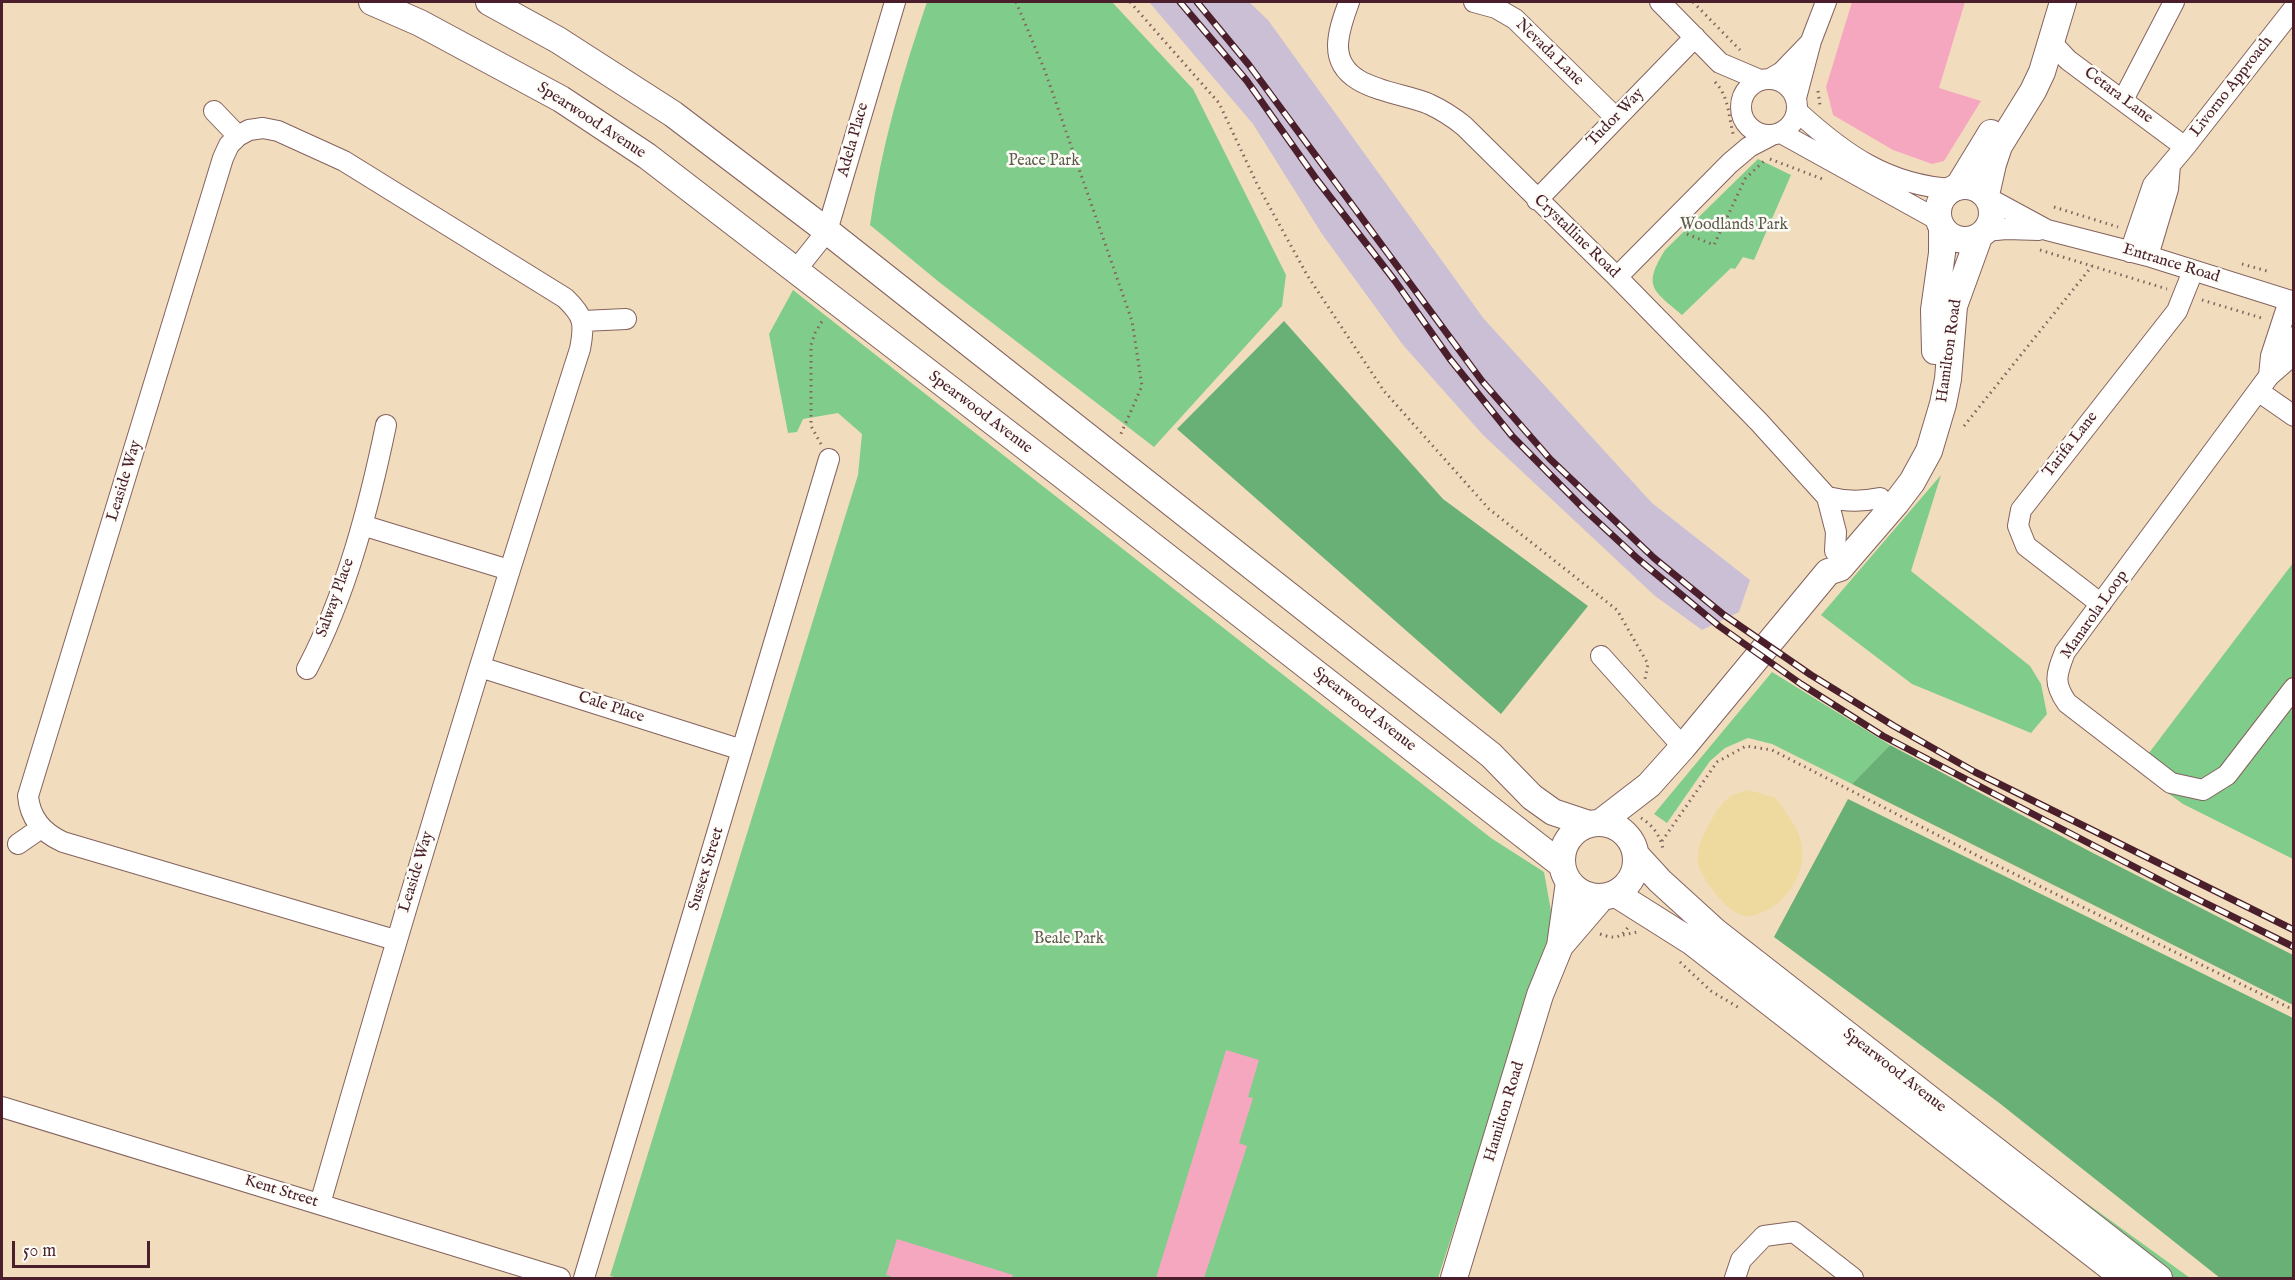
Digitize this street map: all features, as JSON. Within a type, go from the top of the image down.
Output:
[{"type":"main road","name":"Spearwood Avenue","points":[[372,2],[420,23],[561,99],[647,156],[796,270],[1565,873]]},
{"type":"main road","points":[[489,2],[558,40],[673,114],[827,231],[1482,748],[1532,797],[1553,812],[1611,825],[1633,846],[1636,868],[1625,887],[1609,896],[1589,896],[1578,891],[1565,873],[1565,844],[1571,835],[1595,823]]},
{"type":"main road","points":[[2049,2],[2034,56],[2023,81],[1955,188],[1938,205],[1940,225],[1955,239],[1963,241],[1983,234],[1992,214],[1987,196],[1996,154],[2033,91],[2052,44],[2063,2]]},
{"type":"main road","points":[[1955,188],[1973,187],[1987,196]]},
{"type":"main road","name":"Hamilton Road","points":[[1595,823],[1649,785],[1683,747],[1831,562],[1910,454],[1920,434],[1934,374],[1934,310],[1942,253],[1940,225]]},
{"type":"main road","name":"Hamilton Road","points":[[1831,562],[1840,568],[1912,482],[1929,451],[1948,379],[1950,331],[1954,306],[1983,234]]},
{"type":"main road","name":"Hamilton Road","points":[[1633,846],[1649,785]]},
{"type":"main road","name":"Spearwood Avenue","points":[[1633,846],[1660,881],[1716,932],[2159,1278]]},
{"type":"main road","name":"Hamilton Road","points":[[1454,1278],[1540,995],[1560,946],[1565,873]]},
{"type":"main road","name":"Spearwood Avenue","points":[[1609,896],[1692,942],[2124,1278]]},
{"type":"main road","name":"Hamilton Road","points":[[1560,946],[1609,896]]},
{"type":"street","name":"Adela Place","points":[[796,270],[827,231],[895,2]]},
{"type":"street","name":"Crystalline Road","points":[[1349,2],[1340,31],[1338,49],[1341,63],[1349,75],[1361,83],[1427,103],[1447,113],[1464,126],[1617,277],[1758,422],[1827,497],[1836,532],[1831,562]]},
{"type":"street","name":"Nevada Lane","points":[[1474,2],[1496,8],[1515,19],[1616,118]]},
{"type":"street","points":[[1660,2],[1720,63],[1754,131],[1776,134],[1940,225]]},
{"type":"street","points":[[1617,277],[1730,163],[1749,147],[1776,134],[1794,121],[1801,79],[1811,41],[1826,2]]},
{"type":"street","points":[[2123,100],[2174,2]]},
{"type":"street","name":"Livorno Approach","points":[[2139,254],[2168,189],[2169,165],[2294,8]]},
{"type":"street","name":"Tudor Way","points":[[1538,200],[1695,37]]},
{"type":"street","points":[[1730,163],[1745,91],[1782,72],[1811,41]]},
{"type":"street","name":"Cetara Lane","points":[[2052,44],[2068,60],[2185,147]]},
{"type":"street","points":[[1720,63],[1765,79],[1779,80],[1788,85],[1797,105],[1845,152],[1880,172],[1917,184],[1955,188]]},
{"type":"street","points":[[214,111],[238,136],[249,130],[278,131],[344,161],[565,298],[576,309],[583,321],[626,319]]},
{"type":"street","name":"Leaside Way","points":[[40,828],[29,806],[28,796],[223,158],[229,145],[238,136]]},
{"type":"street","name":"Entrance Road","points":[[1987,196],[2048,230]]},
{"type":"street","name":"Entrance Road","points":[[1983,234],[2021,228],[2048,230],[2139,254],[2291,301]]},
{"type":"street","name":"Tarifa Lane","points":[[2101,604],[2026,546],[2018,526],[2021,510],[2176,311],[2193,270]]},
{"type":"street","name":"Manarola Loop","points":[[2264,384],[2271,356],[2291,301]]},
{"type":"street","name":"Leaside Way","points":[[320,1204],[395,940],[580,348],[583,321]]},
{"type":"street","name":"Manarola Loop","points":[[2294,337],[2284,362],[2264,384],[2065,652],[2058,672],[2057,689],[2067,704],[2171,783],[2203,790],[2227,775],[2294,688]]},
{"type":"street","points":[[2264,384],[2294,416]]},
{"type":"street","name":"Salway Place","points":[[307,669],[325,634],[362,525],[386,425]]},
{"type":"street","name":"Sussex Street","points":[[584,1278],[829,459]]},
{"type":"street","points":[[1827,497],[1863,502],[1880,498]]},
{"type":"street","points":[[362,525],[509,570]]},
{"type":"street","points":[[1601,656],[1683,747]]},
{"type":"street","name":"Cale Place","points":[[480,667],[742,750]]},
{"type":"street","points":[[18,844],[40,828],[63,842],[395,940]]},
{"type":"street","name":"Kent Street","points":[[2,1107],[560,1278]]},
{"type":"street","points":[[1735,1278],[1741,1260],[1764,1236],[1794,1232],[1853,1278]]},
{"type":"path","points":[[1016,2],[1045,71],[1132,321],[1142,386],[1118,440]]},
{"type":"path","points":[[1130,2],[1219,103],[1257,184],[1307,275],[1384,391],[1489,509],[1617,610],[1648,664],[1641,701]]},
{"type":"path","points":[[1693,2],[1744,54]]},
{"type":"path","points":[[1801,79],[1818,86],[1820,106]]},
{"type":"path","points":[[1683,232],[1714,244],[1745,179],[1767,158]]},
{"type":"path","points":[[1964,426],[2092,266]]},
{"type":"path","points":[[829,459],[811,426],[811,345],[815,333],[835,301]]},
{"type":"path","points":[[1662,841],[1717,762],[1746,746],[1772,750],[1986,860],[2294,1010]]},
{"type":"shaded area","points":[[1149,2],[1249,2],[1268,20],[1484,319],[1652,503],[1750,580],[1739,612],[1702,630],[1655,596],[1483,435],[1403,345],[1322,234],[1253,124]]},
{"type":"green space","name":"Peace Park","points":[[927,2],[1112,2],[1193,89],[1286,275],[1282,306],[1154,447],[939,282],[870,225],[893,112]]},
{"type":"green space","name":"Woodlands Park","points":[[1758,159],[1791,175],[1754,260],[1743,257],[1735,269],[1731,268],[1682,315],[1664,300],[1654,287],[1654,272],[1658,262],[1665,250]]},
{"type":"green space","name":"Beale Park","points":[[793,290],[1491,838],[1544,872],[1553,922],[1438,1278],[619,1278],[610,1276],[858,475],[862,434],[838,413],[803,419],[797,432],[788,433],[769,334]]},
{"type":"green space","points":[[1284,321],[1443,499],[1588,606],[1501,714],[1177,429]]},
{"type":"green space","points":[[1941,475],[1911,571],[2030,666],[2041,684],[2047,714],[2031,733],[1912,684],[1821,615]]},
{"type":"green space","points":[[2293,563],[2293,859],[2183,804],[2136,770]]},
{"type":"green space","points":[[1772,672],[1890,745],[1852,784],[1772,744],[1748,738],[1725,748],[1710,761],[1667,823],[1654,814]]},
{"type":"green space","points":[[1890,745],[2091,852],[2293,955],[2293,1005],[1852,784]]},
{"type":"green space","points":[[1848,799],[2293,1018],[2293,1278],[2220,1278],[1998,1102],[1774,937]]},
{"type":"green space","points":[[2022,1161],[2031,1163],[2190,1278],[2173,1278]]},
{"type":"sand","points":[[1749,790],[1776,798],[1798,833],[1802,846],[1802,857],[1796,881],[1781,900],[1771,908],[1749,916],[1742,915],[1727,906],[1702,874],[1698,859],[1703,836],[1720,807],[1732,795]]},
{"type":"building","points":[[1852,2],[1965,2],[1939,88],[1981,101],[1944,161],[1932,164],[1893,150],[1833,115],[1826,87]]},
{"type":"building","points":[[1226,1050],[1259,1060],[1248,1097],[1253,1098],[1239,1143],[1247,1146],[1204,1278],[1156,1278]]},
{"type":"building","points":[[897,1239],[1013,1275],[1012,1278],[896,1278],[886,1275]]},
{"type":"railway","points":[[1180,2],[1247,81],[1317,180],[1395,281],[1450,359],[1512,436],[1585,510],[1638,559],[1719,626],[1801,684],[1883,736],[2175,888],[2294,947]]},
{"type":"railway","points":[[1197,2],[1249,65],[1482,381],[1550,459],[1654,558],[1724,615],[1811,675],[1894,726],[1975,772],[2294,930]]}]
